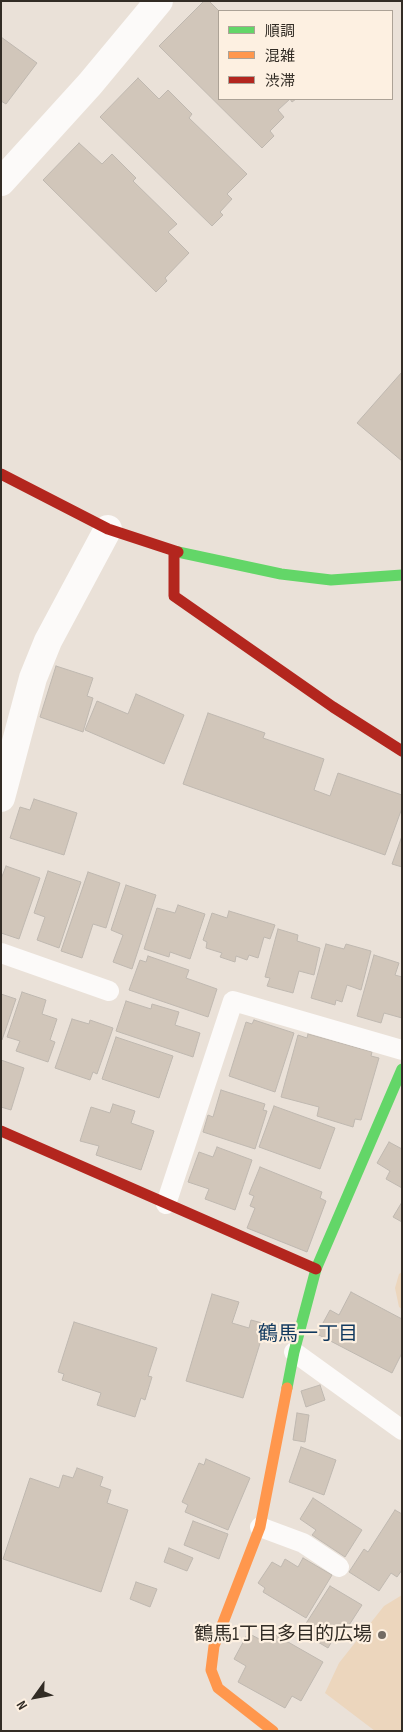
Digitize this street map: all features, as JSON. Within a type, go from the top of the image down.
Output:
[{"type":"street","points":[[1,182],[90,84],[158,1]]},
{"type":"street","points":[[1,474],[108,529],[174,551],[281,574],[331,580],[402,575]]},
{"type":"street","points":[[1,798],[36,671],[48,641],[108,529]]},
{"type":"street","points":[[174,551],[174,596],[333,707],[402,751]]},
{"type":"street","points":[[273,1731],[218,1688],[210,1670],[214,1646],[260,1527],[294,1352],[316,1269],[402,1069]]},
{"type":"street","points":[[1,1131],[316,1269]]},
{"type":"lane","points":[[1,953],[109,991]]},
{"type":"lane","points":[[166,1204],[233,1001],[402,1050]]},
{"type":"lane","points":[[294,1352],[402,1430]]},
{"type":"lane","points":[[260,1527],[303,1543],[339,1567]]},
{"type":"shaded area","points":[[402,1272],[402,1309],[399,1307],[395,1288],[399,1274]]},
{"type":"shaded area","name":"鶴馬1丁目多目的広場","points":[[402,1595],[402,1731],[375,1731],[325,1693],[339,1663],[384,1606]]},
{"type":"building","points":[[204,1],[209,1],[218,10],[218,100],[289,100],[278,110],[284,117],[270,131],[274,136],[262,148],[159,46]]},
{"type":"building","points":[[1,37],[37,63],[6,104],[1,101]]},
{"type":"building","points":[[138,78],[159,99],[168,90],[192,114],[189,118],[247,174],[227,194],[232,199],[220,212],[223,215],[212,226],[100,117]]},
{"type":"building","points":[[79,143],[102,164],[112,154],[136,178],[133,181],[177,224],[168,232],[189,253],[165,278],[167,281],[156,292],[43,180]]},
{"type":"building","points":[[402,372],[402,461],[357,423]]},
{"type":"building","points":[[56,666],[93,678],[87,696],[93,698],[83,732],[40,717]]},
{"type":"building","points":[[136,694],[184,715],[164,764],[85,730],[97,701],[128,714]]},
{"type":"building","points":[[208,713],[265,733],[263,738],[324,759],[314,790],[330,796],[338,773],[402,795],[402,808],[385,855],[183,784]]},
{"type":"building","points":[[34,799],[77,813],[64,855],[10,838],[20,807],[30,810]]},
{"type":"building","points":[[402,836],[402,867],[392,864]]},
{"type":"building","points":[[6,866],[40,878],[19,939],[1,933],[1,879]]},
{"type":"building","points":[[48,871],[81,882],[59,948],[37,940],[45,917],[34,913]]},
{"type":"building","points":[[88,872],[120,883],[106,928],[93,924],[82,958],[61,951]]},
{"type":"building","points":[[126,885],[156,895],[132,969],[113,962],[123,935],[111,930]]},
{"type":"building","points":[[178,905],[205,914],[190,959],[170,952],[169,957],[144,949],[157,908],[175,913]]},
{"type":"building","points":[[229,911],[275,925],[270,939],[264,937],[258,958],[249,955],[247,960],[236,956],[235,962],[220,957],[222,953],[206,948],[207,942],[203,940],[212,913],[227,918]]},
{"type":"building","points":[[278,929],[298,935],[297,941],[320,948],[314,975],[299,971],[293,993],[267,986],[270,978],[265,977]]},
{"type":"building","points":[[326,944],[344,949],[346,944],[371,951],[361,990],[347,985],[342,1002],[336,1000],[335,1005],[311,998]]},
{"type":"building","points":[[374,955],[399,963],[395,975],[402,977],[402,1018],[384,1013],[381,1023],[357,1016]]},
{"type":"building","points":[[148,956],[189,970],[186,978],[217,989],[208,1017],[129,990],[140,960],[146,962]]},
{"type":"building","points":[[22,992],[46,1000],[42,1014],[57,1019],[50,1040],[55,1042],[48,1062],[16,1051],[20,1041],[7,1037]]},
{"type":"building","points":[[1,994],[16,999],[2,1040],[1,1040]]},
{"type":"building","points":[[126,1001],[151,1009],[152,1004],[179,1012],[175,1025],[200,1033],[193,1057],[116,1031]]},
{"type":"building","points":[[72,1019],[89,1024],[90,1020],[113,1028],[97,1074],[93,1072],[90,1080],[55,1068]]},
{"type":"building","points":[[254,1020],[294,1033],[275,1092],[229,1076],[246,1022],[252,1024]]},
{"type":"building","points":[[308,1034],[372,1052],[371,1056],[379,1058],[361,1120],[355,1119],[353,1127],[317,1116],[319,1107],[281,1097],[298,1035],[307,1038]]},
{"type":"building","points":[[116,1037],[173,1056],[159,1098],[102,1079]]},
{"type":"building","points":[[1,1060],[24,1068],[11,1110],[1,1107]]},
{"type":"building","points":[[221,1090],[265,1104],[263,1110],[267,1111],[255,1149],[203,1132],[208,1115],[213,1117]]},
{"type":"building","points":[[113,1104],[135,1111],[131,1123],[154,1131],[141,1170],[96,1155],[99,1146],[80,1141],[91,1107],[110,1113]]},
{"type":"building","points":[[274,1106],[335,1128],[320,1169],[259,1147]]},
{"type":"building","points":[[389,1142],[402,1149],[402,1188],[386,1179],[390,1171],[377,1163]]},
{"type":"building","points":[[217,1147],[252,1160],[235,1210],[205,1199],[209,1189],[188,1182],[199,1152],[213,1157]]},
{"type":"building","points":[[260,1167],[322,1192],[320,1198],[326,1201],[307,1252],[247,1228],[255,1208],[250,1206],[254,1196],[249,1194]]},
{"type":"building","points":[[402,1202],[402,1222],[393,1217]]},
{"type":"building","points":[[351,1292],[402,1319],[402,1353],[392,1373],[317,1334],[330,1310],[339,1315]]},
{"type":"building","points":[[212,1294],[239,1302],[232,1323],[249,1328],[251,1320],[266,1324],[243,1398],[186,1381]]},
{"type":"building","points":[[74,1322],[157,1348],[148,1376],[152,1377],[145,1400],[141,1398],[135,1417],[97,1405],[101,1393],[62,1380],[64,1374],[58,1372]]},
{"type":"building","points":[[320,1385],[325,1400],[306,1407],[301,1391]]},
{"type":"building","points":[[297,1413],[309,1415],[305,1442],[293,1440]]},
{"type":"building","points":[[301,1447],[336,1460],[324,1495],[289,1482]]},
{"type":"building","points":[[206,1459],[250,1478],[228,1530],[185,1512],[188,1505],[182,1502],[199,1463],[204,1465]]},
{"type":"building","points":[[77,1468],[103,1477],[100,1486],[111,1490],[107,1503],[128,1510],[101,1592],[3,1559],[30,1478],[59,1488],[63,1475],[73,1478]]},
{"type":"building","points":[[313,1498],[362,1530],[345,1557],[312,1535],[316,1530],[300,1519]]},
{"type":"building","points":[[395,1510],[402,1514],[402,1570],[397,1577],[391,1573],[379,1591],[349,1572],[364,1549],[368,1552]]},
{"type":"building","points":[[193,1521],[228,1534],[219,1559],[184,1545]]},
{"type":"building","points":[[169,1548],[193,1558],[187,1571],[164,1562]]},
{"type":"building","points":[[303,1558],[332,1575],[306,1618],[263,1592],[265,1588],[258,1583],[272,1562],[281,1567],[285,1559],[298,1567]]},
{"type":"building","points":[[136,1582],[157,1589],[150,1607],[130,1599]]},
{"type":"building","points":[[330,1586],[362,1605],[344,1633],[339,1629],[328,1648],[306,1635],[310,1628],[305,1625]]},
{"type":"building","points":[[267,1630],[323,1662],[301,1701],[292,1696],[285,1708],[238,1682],[246,1666],[234,1659],[248,1633],[261,1640]]},
{"type":"traffic: fast","points":[[178,552],[281,574],[331,580],[402,575]]},
{"type":"traffic: fast","points":[[287,1388],[294,1352],[316,1269],[402,1069]]},
{"type":"traffic: slow","points":[[273,1731],[218,1688],[211,1670],[214,1646],[260,1527],[287,1388]]},
{"type":"traffic: jam","points":[[1,474],[108,529],[178,552]]},
{"type":"traffic: jam","points":[[174,551],[174,596],[333,707],[402,751]]},
{"type":"traffic: jam","points":[[1,1131],[316,1269]]},
{"type":"place","name":"鶴馬1丁目多目的広場","points":[[382,1635]]},
{"type":"district","name":"鶴馬一丁目","points":[[308,1335]]}]
